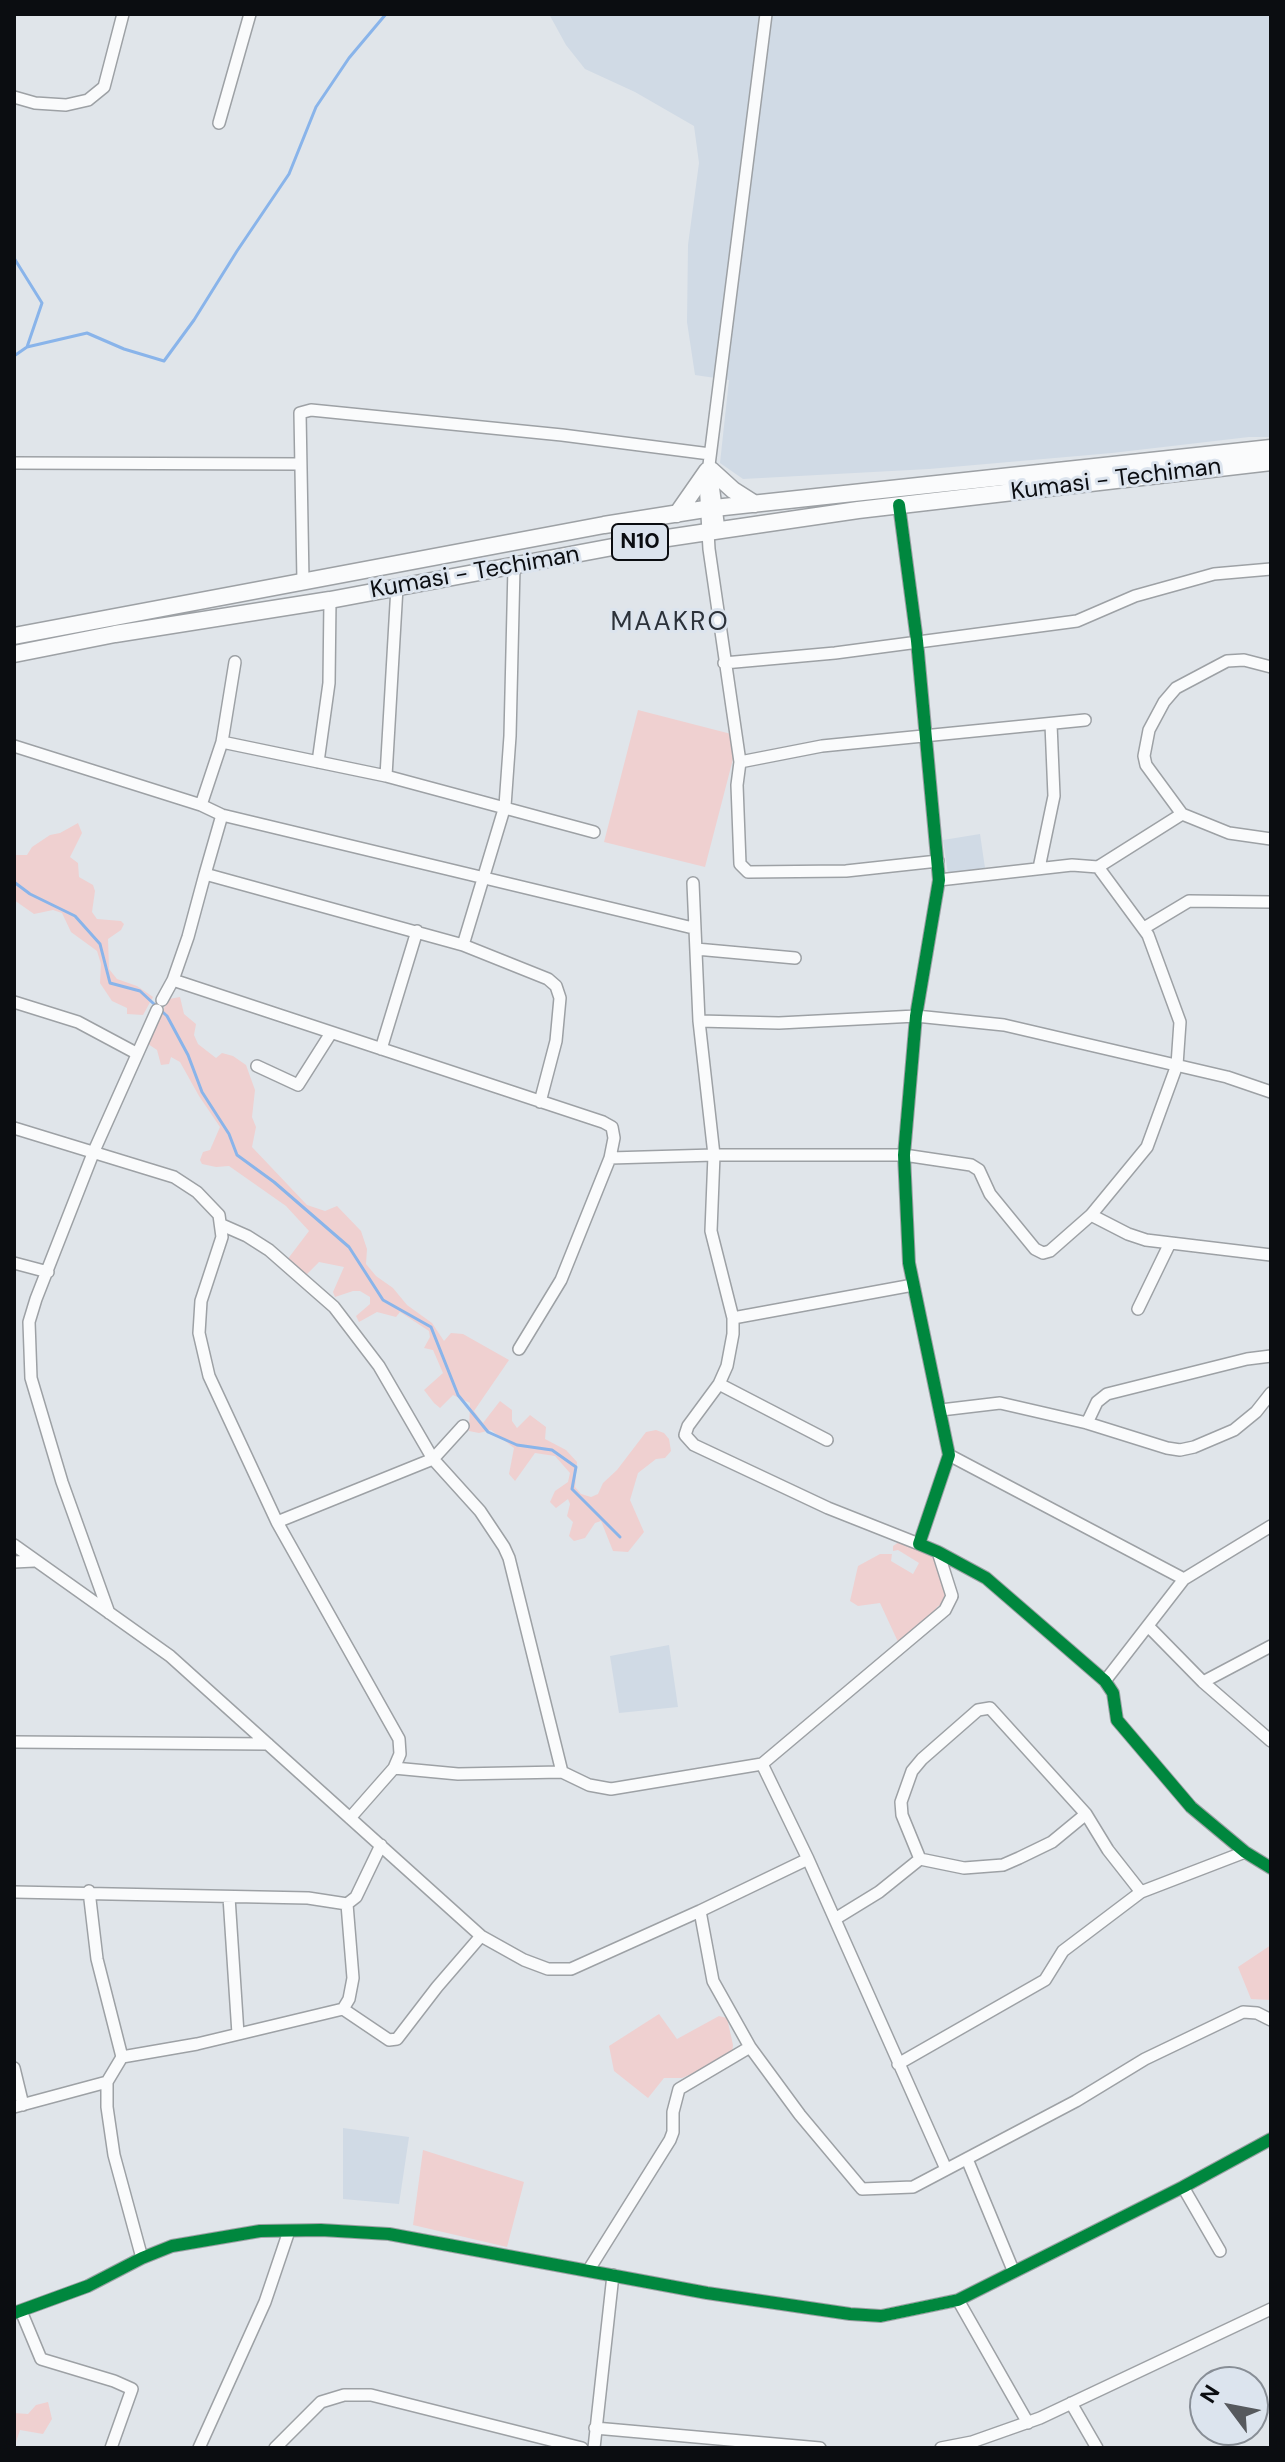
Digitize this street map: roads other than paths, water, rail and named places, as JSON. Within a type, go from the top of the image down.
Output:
[{"type":"highway","name":"N10","points":[[14,636],[52,638],[303,581],[710,509],[1271,448]]},
{"type":"highway","name":"Kumasi - Techiman","points":[[14,654],[52,638],[330,600],[713,531],[899,505],[1271,462]]},
{"type":"highway","points":[[677,514],[709,465],[733,490],[755,504]]},
{"type":"street","points":[[14,97],[35,103],[66,105],[88,100],[104,87],[123,14]]},
{"type":"street","points":[[219,123],[250,14]]},
{"type":"street","points":[[766,14],[709,465],[724,663],[740,762],[737,785],[740,864],[748,872],[846,871],[938,861]]},
{"type":"street","points":[[303,581],[300,413],[311,410],[562,435],[709,465]]},
{"type":"street","points":[[14,463],[300,464]]},
{"type":"street","points":[[899,505],[917,641],[939,880],[916,1016],[904,1155],[906,1238],[913,1285],[949,1455],[919,1544]]},
{"type":"street","points":[[463,945],[505,806],[514,567]]},
{"type":"street","points":[[724,663],[835,653],[1077,621],[1160,588],[1214,574],[1271,569]]},
{"type":"street","points":[[386,776],[397,587]]},
{"type":"street","points":[[318,762],[329,683],[330,600]]},
{"type":"street","points":[[1271,667],[1244,660],[1227,661],[1176,688],[1164,702],[1149,730],[1144,756],[1146,765],[1182,814],[1229,833],[1271,839]]},
{"type":"street","points":[[201,805],[222,742],[235,662]]},
{"type":"street","points":[[740,762],[822,746],[1085,720]]},
{"type":"street","points":[[1039,868],[1054,796],[1051,724]]},
{"type":"street","points":[[222,742],[386,776],[594,832]]},
{"type":"street","points":[[14,746],[201,805],[222,815],[484,877],[590,906],[693,928]]},
{"type":"street","points":[[939,880],[1072,865],[1098,867],[1182,814]]},
{"type":"street","points":[[110,1613],[62,1482],[31,1378],[29,1322],[94,1151],[136,1053],[173,980],[222,815]]},
{"type":"street","points":[[610,1158],[904,1155],[977,1167],[990,1194],[1038,1252],[1050,1251],[1091,1215],[1147,1147],[1177,1065],[1180,1022],[1144,928],[1098,867]]},
{"type":"street","points":[[205,874],[463,945],[548,979],[556,986],[560,998],[556,1041],[540,1102]]},
{"type":"street","points":[[693,883],[699,1021],[714,1155],[711,1231],[733,1318],[731,1354],[719,1384],[688,1426],[685,1435],[694,1445],[828,1508],[938,1552],[998,1587],[1105,1681],[1113,1693],[1117,1720],[1197,1814],[1245,1852],[1271,1868]]},
{"type":"street","points":[[1144,928],[1189,901],[1271,902]]},
{"type":"street","points":[[381,1049],[417,931]]},
{"type":"street","points":[[696,949],[795,958]]},
{"type":"street","points":[[173,980],[612,1127],[614,1138],[610,1158],[561,1280],[519,1349]]},
{"type":"street","points":[[14,1002],[78,1022],[136,1053]]},
{"type":"street","points":[[699,1021],[779,1023],[916,1016],[1004,1025],[1177,1065],[1271,1092]]},
{"type":"street","points":[[257,1066],[298,1085],[331,1033]]},
{"type":"street","points":[[14,1128],[174,1177],[213,1206],[222,1225],[219,1248],[201,1301],[199,1333],[209,1376],[277,1522],[399,1739],[400,1754],[394,1768],[350,1818]]},
{"type":"street","points":[[1091,1215],[1137,1238],[1271,1255]]},
{"type":"street","points":[[222,1225],[269,1250],[334,1307],[362,1340],[433,1459],[480,1511],[509,1558],[562,1772]]},
{"type":"street","points":[[1138,1309],[1170,1243]]},
{"type":"street","points":[[14,1263],[48,1272]]},
{"type":"street","points":[[733,1318],[913,1285]]},
{"type":"street","points":[[1087,1423],[1097,1402],[1107,1394],[1247,1359],[1271,1356]]},
{"type":"street","points":[[719,1384],[827,1440]]},
{"type":"street","points":[[941,1410],[1000,1403],[1087,1423],[1180,1450],[1234,1430],[1256,1412],[1271,1393]]},
{"type":"street","points":[[277,1522],[433,1459],[463,1426]]},
{"type":"street","points":[[949,1455],[1184,1579]]},
{"type":"street","points":[[1105,1681],[1184,1579],[1271,1526]]},
{"type":"street","points":[[14,1545],[170,1656],[481,1936],[524,1960],[548,1969],[571,1969],[808,1859]]},
{"type":"street","points":[[394,1768],[458,1774],[562,1772],[589,1785],[611,1789],[762,1764],[945,1610],[952,1596],[938,1552]]},
{"type":"street","points":[[14,1562],[34,1561]]},
{"type":"street","points":[[1149,1627],[1203,1682],[1271,1741]]},
{"type":"street","points":[[1203,1682],[1271,1646]]},
{"type":"street","points":[[920,1859],[902,1815],[904,1786],[922,1759],[983,1708],[995,1712],[1086,1814],[1108,1850],[1141,1892]]},
{"type":"street","points":[[14,1742],[268,1744]]},
{"type":"street","points":[[762,1764],[808,1859],[946,2169]]},
{"type":"street","points":[[920,1859],[964,1868],[1003,1865],[1052,1842],[1086,1814]]},
{"type":"street","points":[[14,1892],[89,1891],[308,1898],[347,1904],[356,1897],[381,1845]]},
{"type":"street","points":[[898,2064],[1045,1980],[1063,1951],[1141,1892],[1245,1852]]},
{"type":"street","points":[[835,1919],[879,1892],[920,1859]]},
{"type":"street","points":[[89,1891],[97,1959],[122,2057],[107,2082],[107,2107],[114,2155],[142,2258]]},
{"type":"street","points":[[229,1897],[238,2034]]},
{"type":"street","points":[[122,2057],[343,2009],[349,1999],[353,1978],[347,1904]]},
{"type":"street","points":[[700,1911],[713,1981],[750,2047],[800,2115],[862,2189],[913,2187],[1076,2101],[1145,2059],[1243,2012],[1257,2013],[1271,2020]]},
{"type":"street","points":[[343,2009],[389,2040],[397,2039],[481,1936]]},
{"type":"street","points":[[588,2271],[670,2140],[679,2089],[750,2047]]},
{"type":"street","points":[[14,2068],[19,2106],[107,2082]]},
{"type":"street","points":[[111,2448],[132,2389],[41,2359],[17,2312],[88,2286],[172,2246],[260,2231],[389,2234],[588,2271],[850,2314],[893,2314],[958,2300],[1183,2187],[1271,2139]]},
{"type":"street","points":[[967,2159],[1013,2270]]},
{"type":"street","points":[[1183,2187],[1220,2251]]},
{"type":"street","points":[[199,2448],[265,2302],[289,2231]]},
{"type":"street","points":[[594,2448],[613,2275]]},
{"type":"street","points":[[958,2300],[1028,2423]]},
{"type":"street","points":[[941,2448],[972,2442],[1028,2423],[1271,2309]]},
{"type":"street","points":[[275,2448],[321,2402],[344,2395],[371,2395],[582,2448]]},
{"type":"street","points":[[1071,2403],[1097,2448]]},
{"type":"street","points":[[595,2428],[724,2443],[820,2448]]},
{"type":"waterway","points":[[14,356],[27,347],[87,333],[164,361],[289,174],[316,107],[349,58],[386,14]]},
{"type":"waterway","points":[[14,258],[42,303],[27,347]]},
{"type":"waterway","points":[[14,882],[30,894],[75,916],[100,944],[110,983],[140,991],[167,1016],[188,1055],[202,1092],[229,1134],[237,1155],[274,1182],[349,1247],[383,1300],[431,1327],[458,1395],[488,1432],[517,1445],[552,1450],[576,1467],[572,1489],[620,1537]]},
{"type":"district","name":"MAAKRO","points":[[670,623]]}]
